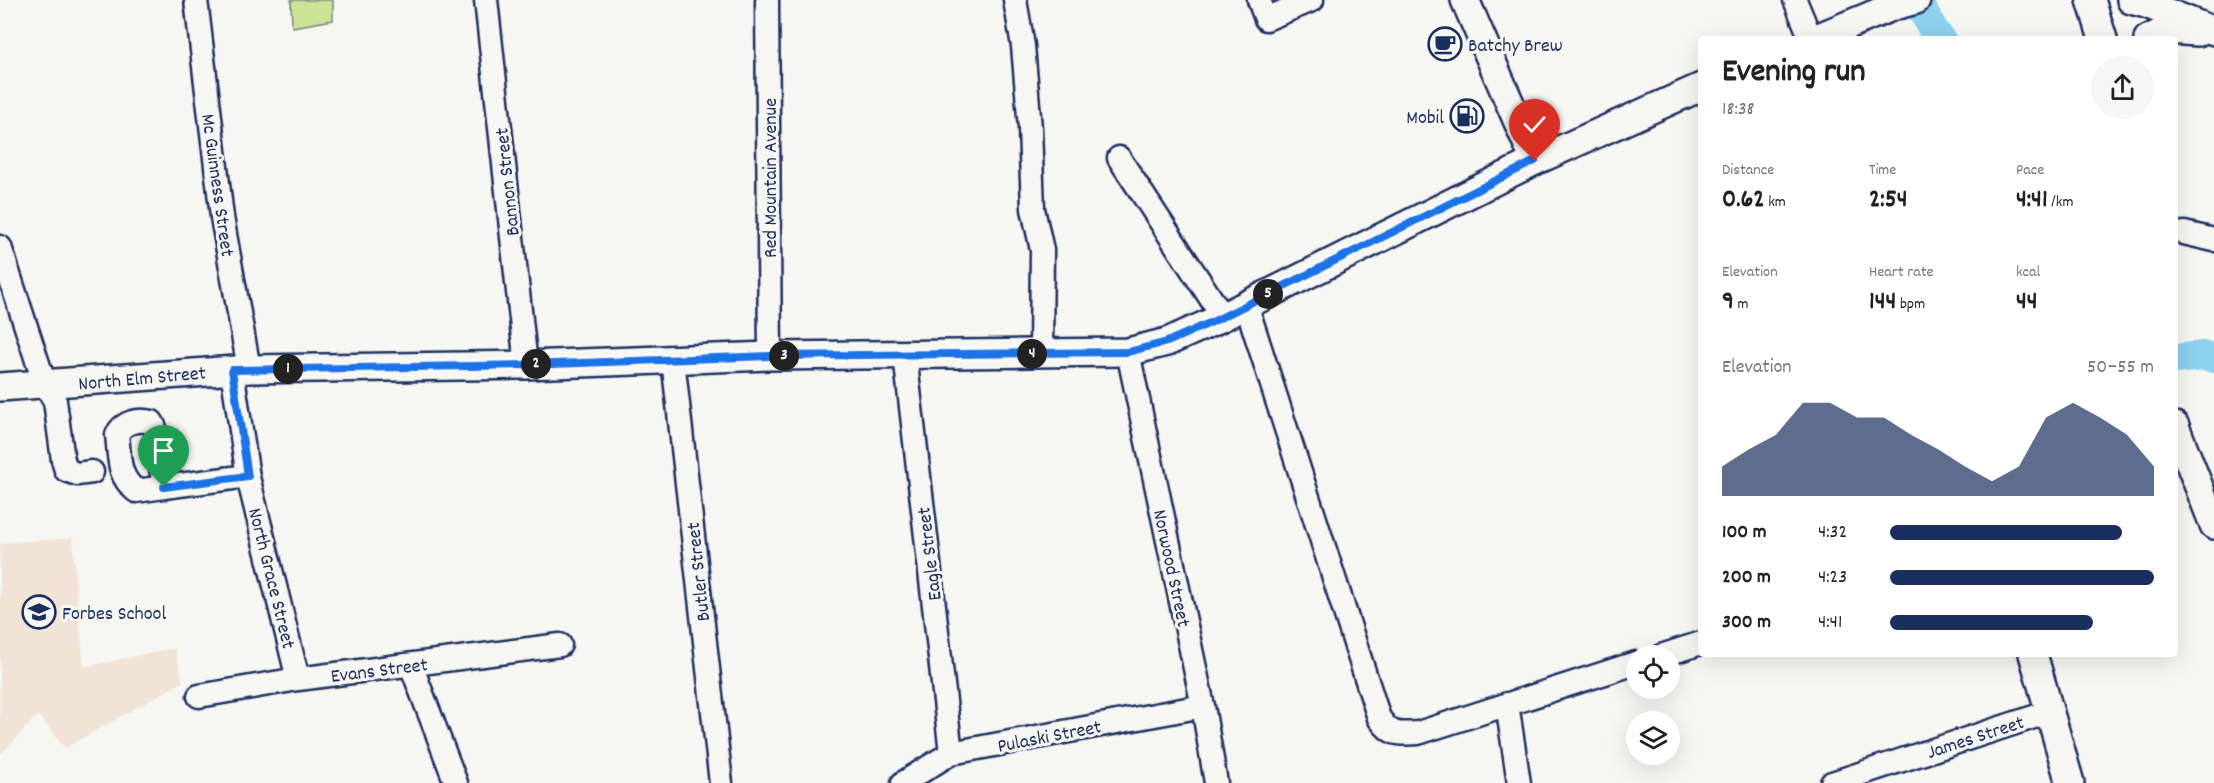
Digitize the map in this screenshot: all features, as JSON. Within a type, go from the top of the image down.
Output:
[{"type":"main road","points":[[1465,0],[1535,161]]},
{"type":"main road","points":[[2091,0],[2102,36]]},
{"type":"main road","points":[[2131,0],[2214,32]]},
{"type":"main road","points":[[1820,36],[1905,3]]},
{"type":"main road","points":[[2154,36],[2167,30],[2214,32]]},
{"type":"main road","name":"North Elm Street","points":[[0,387],[241,370],[526,365],[770,356],[1128,352],[1167,342],[1222,317],[1535,161],[1698,88]]},
{"type":"main road","points":[[2178,434],[2214,525]]},
{"type":"main road","points":[[2034,657],[2070,783]]},
{"type":"street","name":"Mc Guinness Street","points":[[196,0],[241,370]]},
{"type":"street","name":"Bannon Street","points":[[486,0],[526,365]]},
{"type":"street","name":"Red Mountain Avenue","points":[[767,0],[770,356]]},
{"type":"street","points":[[1015,0],[1024,58],[1030,128],[1033,209],[1042,250],[1041,354]]},
{"type":"street","points":[[1259,0],[1266,19],[1312,0]]},
{"type":"street","points":[[1795,0],[1811,36]]},
{"type":"street","points":[[1119,158],[1222,317]]},
{"type":"street","points":[[2184,233],[2214,240]]},
{"type":"street","points":[[0,247],[45,385],[55,401],[66,470],[77,474],[92,472]]},
{"type":"street","points":[[1246,304],[1379,718],[1387,729],[1397,734],[1418,733],[1626,666]]},
{"type":"street","name":"Norwood Street","points":[[1128,352],[1203,706],[1216,783]]},
{"type":"street","name":"Eagle Street","points":[[905,355],[951,753]]},
{"type":"street","name":"Butler Street","points":[[674,360],[721,783]]},
{"type":"street","name":"North Grace Street","points":[[241,370],[248,476],[298,679]]},
{"type":"street","points":[[164,487],[152,422],[144,420],[124,425],[117,435],[122,474],[127,484],[136,491],[248,476]]},
{"type":"street","points":[[1680,650],[1698,644]]},
{"type":"street","name":"Evans Street","points":[[199,696],[298,679],[560,645]]},
{"type":"street","points":[[411,665],[456,783]]},
{"type":"street","points":[[1507,704],[1519,783]]},
{"type":"street","name":"Pulaski Street","points":[[903,783],[951,753],[1203,706]]},
{"type":"street","name":"James Street","points":[[1832,783],[2049,712]]},
{"type":"shaded area","name":"Forbes School","points":[[73,538],[84,667],[175,648],[183,682],[65,748],[38,715],[0,755],[0,543]]},
{"type":"green space","points":[[291,0],[333,0],[333,20],[292,27]]},
{"type":"waterway","points":[[1917,0],[1938,36]]},
{"type":"waterway","points":[[2178,359],[2203,356],[2214,358]]},
{"type":"place","name":"Batchy Brew","points":[[1445,44]]},
{"type":"place","name":"Mobil","points":[[1467,116]]},
{"type":"place","name":"Forbes School","points":[[39,612]]},
{"type":"route","points":[[164,487],[248,476],[232,370],[526,365],[770,356],[1128,352],[1167,342],[1212,322],[1535,161]]}]
